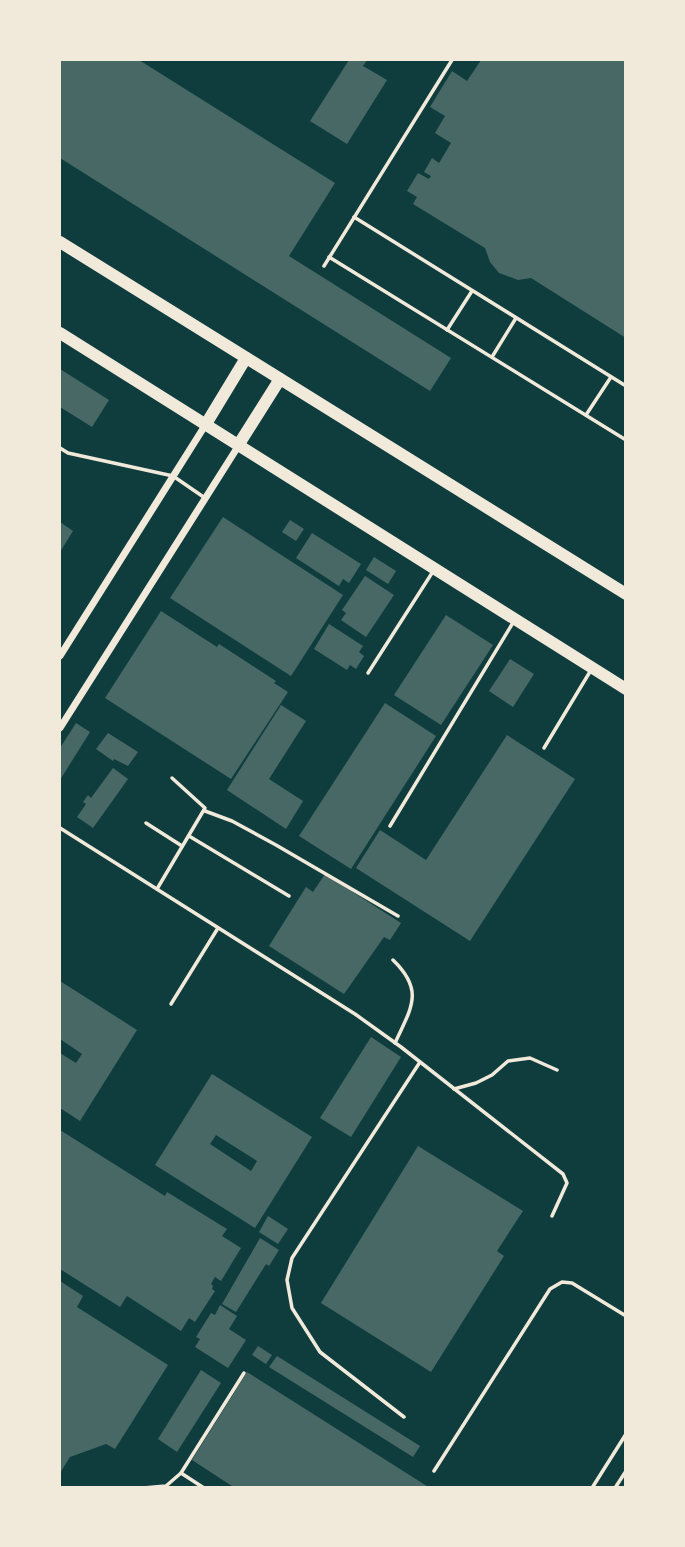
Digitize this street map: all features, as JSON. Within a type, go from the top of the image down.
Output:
[{"type":"main road","points":[[60,242],[625,594]]},
{"type":"main road","points":[[60,333],[625,690]]},
{"type":"main road","points":[[206,424],[246,358]]},
{"type":"main road","points":[[239,444],[280,379]]},
{"type":"street","points":[[60,656],[206,424]]},
{"type":"street","points":[[60,728],[239,444]]},
{"type":"lane","points":[[324,267],[452,60]]},
{"type":"lane","points":[[354,217],[625,386]]},
{"type":"lane","points":[[329,257],[625,440]]},
{"type":"lane","points":[[447,330],[472,291]]},
{"type":"lane","points":[[492,357],[516,318]]},
{"type":"lane","points":[[586,415],[611,377]]},
{"type":"lane","points":[[60,448],[68,453],[173,476],[205,498]]},
{"type":"lane","points":[[368,673],[435,568]]},
{"type":"lane","points":[[390,826],[515,620]]},
{"type":"lane","points":[[544,748],[592,668]]},
{"type":"lane","points":[[157,889],[205,811],[204,804],[172,778]]},
{"type":"lane","points":[[205,811],[232,821],[398,916]]},
{"type":"lane","points":[[146,823],[183,847]]},
{"type":"lane","points":[[60,828],[355,1014],[564,1174],[567,1183],[552,1216]]},
{"type":"lane","points":[[189,836],[289,896]]},
{"type":"lane","points":[[171,1003],[218,928]]},
{"type":"lane","points":[[393,960],[413,987],[413,1004],[395,1042]]},
{"type":"lane","points":[[454,1089],[492,1075],[508,1061],[530,1058],[557,1070]]},
{"type":"lane","points":[[404,1417],[320,1352],[292,1308],[287,1280],[292,1258],[420,1062]]},
{"type":"lane","points":[[434,1471],[550,1289],[562,1282],[572,1283],[625,1316]]},
{"type":"lane","points":[[143,1488],[166,1486],[181,1473],[244,1373]]},
{"type":"lane","points":[[592,1488],[625,1434]]},
{"type":"lane","points":[[615,1488],[625,1471]]},
{"type":"lane","points":[[181,1473],[204,1488]]},
{"type":"building","points":[[60,60],[139,60],[335,183],[289,256],[451,358],[430,391],[60,158]]},
{"type":"building","points":[[349,60],[367,60],[363,66],[387,80],[347,144],[310,121]]},
{"type":"building","points":[[481,60],[626,60],[626,338],[531,278],[518,280],[499,273],[490,262],[485,248],[413,204],[417,197],[407,191],[418,173],[429,179],[431,176],[424,172],[432,158],[439,163],[451,143],[435,133],[445,116],[430,107],[452,71],[467,81]]},
{"type":"building","points":[[60,369],[109,400],[92,427],[60,407]]},
{"type":"building","points":[[223,517],[343,595],[291,676],[170,598]]},
{"type":"building","points":[[290,520],[304,529],[296,541],[282,532]]},
{"type":"building","points":[[60,522],[73,531],[60,552]]},
{"type":"building","points":[[312,533],[361,564],[349,583],[343,579],[339,586],[296,558]]},
{"type":"building","points":[[374,557],[396,571],[388,584],[366,570]]},
{"type":"building","points":[[365,576],[394,595],[366,637],[341,620],[346,613],[342,610]]},
{"type":"building","points":[[161,611],[217,647],[219,644],[276,681],[274,683],[288,692],[231,779],[105,698]]},
{"type":"building","points":[[446,615],[493,645],[441,725],[394,695]]},
{"type":"building","points":[[329,624],[363,646],[359,652],[364,656],[356,669],[350,665],[347,670],[314,649]]},
{"type":"building","points":[[510,659],[534,674],[513,707],[489,691]]},
{"type":"building","points":[[385,703],[436,736],[351,869],[299,836]]},
{"type":"building","points":[[281,705],[306,721],[269,779],[303,801],[286,829],[227,790]]},
{"type":"building","points":[[76,723],[90,732],[60,780],[60,748]]},
{"type":"building","points":[[108,733],[138,752],[128,766],[114,759],[113,761],[96,749]]},
{"type":"building","points":[[507,735],[575,779],[470,941],[356,868],[380,830],[426,860]]},
{"type":"building","points":[[113,768],[128,779],[93,828],[77,817],[86,804],[83,802],[88,795],[91,798]]},
{"type":"building","points":[[325,874],[401,923],[390,940],[384,937],[344,994],[269,946],[306,887],[313,892]]},
{"type":"building","points":[[60,981],[137,1030],[80,1121],[60,1108],[60,1053],[76,1063],[82,1054],[60,1039]]},
{"type":"building","points":[[371,1037],[401,1057],[351,1137],[320,1118]]},
{"type":"building","points":[[212,1074],[312,1137],[255,1228],[155,1165]],"holes":[[[216,1135],[257,1161],[251,1171],[210,1144]]]},
{"type":"building","points":[[60,1130],[165,1196],[167,1192],[227,1229],[222,1236],[241,1248],[221,1281],[215,1277],[211,1284],[215,1291],[195,1322],[189,1318],[181,1331],[127,1296],[120,1307],[60,1269]]},
{"type":"building","points":[[418,1146],[523,1211],[497,1251],[504,1256],[431,1372],[321,1303]]},
{"type":"building","points":[[268,1216],[288,1229],[278,1244],[259,1232]]},
{"type":"building","points":[[260,1238],[279,1250],[269,1266],[266,1264],[236,1312],[222,1304]]},
{"type":"building","points":[[60,1281],[83,1296],[77,1307],[168,1365],[115,1449],[106,1444],[70,1457],[60,1473]]},
{"type":"building","points":[[220,1305],[237,1316],[229,1329],[246,1340],[228,1368],[195,1347],[200,1339],[196,1337],[211,1313],[215,1315]]},
{"type":"building","points":[[258,1346],[272,1355],[266,1364],[252,1355]]},
{"type":"building","points":[[277,1356],[420,1446],[413,1457],[269,1367]]},
{"type":"building","points":[[201,1370],[221,1383],[177,1452],[158,1439]]},
{"type":"building","points":[[247,1372],[430,1488],[235,1488],[192,1460]]}]
